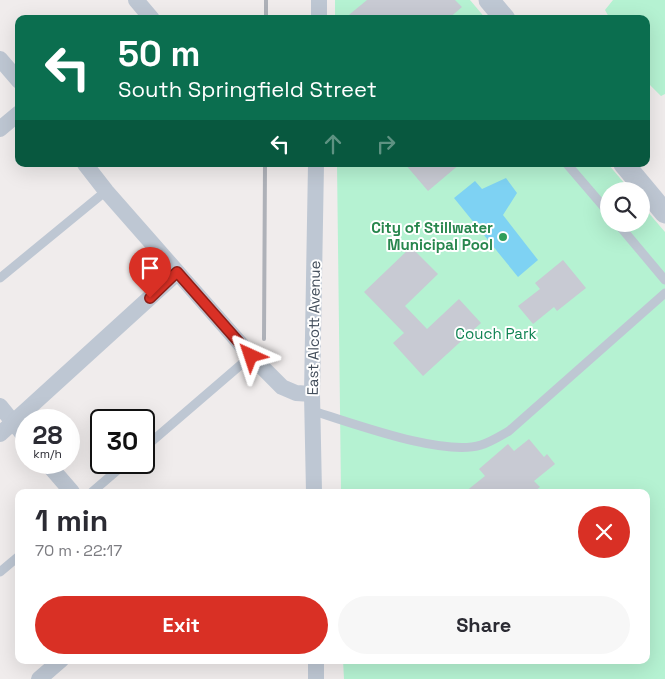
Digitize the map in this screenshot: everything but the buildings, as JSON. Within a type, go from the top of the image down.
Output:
[{"type":"street","points":[[136,0],[149,15]]},
{"type":"street","points":[[319,0],[319,15]]},
{"type":"street","points":[[0,59],[15,76]]},
{"type":"street","points":[[0,129],[15,116]]},
{"type":"street","points":[[87,167],[106,192],[251,356],[282,387],[296,393],[312,394]]},
{"type":"street","name":"East Alcott Avenue","points":[[314,489],[312,394],[316,167]]},
{"type":"street","points":[[627,167],[665,213]]},
{"type":"street","points":[[0,434],[177,272]]},
{"type":"street","points":[[0,406],[14,423]]},
{"type":"street","points":[[56,474],[69,489]]},
{"type":"street","points":[[39,679],[56,664]]},
{"type":"street","points":[[316,664],[316,679]]},
{"type":"lane","points":[[571,167],[600,202]]},
{"type":"lane","points":[[0,278],[106,192]]},
{"type":"lane","points":[[625,232],[665,280]]},
{"type":"lane","points":[[313,411],[415,441],[450,448],[481,445],[509,431],[665,293]]},
{"type":"lane","points":[[155,439],[251,356]]},
{"type":"lane","points":[[96,489],[113,474]]},
{"type":"lane","points":[[0,572],[15,559]]},
{"type":"green space","points":[[335,0],[470,0],[483,15],[335,15]]},
{"type":"green space","points":[[613,0],[665,0],[665,94],[661,96],[650,85],[650,15],[608,15],[605,10]]},
{"type":"green space","name":"Couch Park","points":[[337,167],[611,167],[623,182],[600,182],[600,232],[650,232],[650,214],[665,232],[665,679],[344,679],[343,664],[650,664],[650,489],[341,489]]},
{"type":"water","name":"City of Stillwater Municipal Pool","points":[[506,178],[517,193],[503,215],[538,260],[518,277],[454,198],[475,181],[482,189]]},
{"type":"railway","points":[[266,0],[266,15]]},
{"type":"railway","points":[[264,339],[265,167]]},
{"type":"place","name":"City of Stillwater Municipal Pool","points":[[503,237]]},
{"type":"route","points":[[150,298],[177,272],[251,356]]}]
